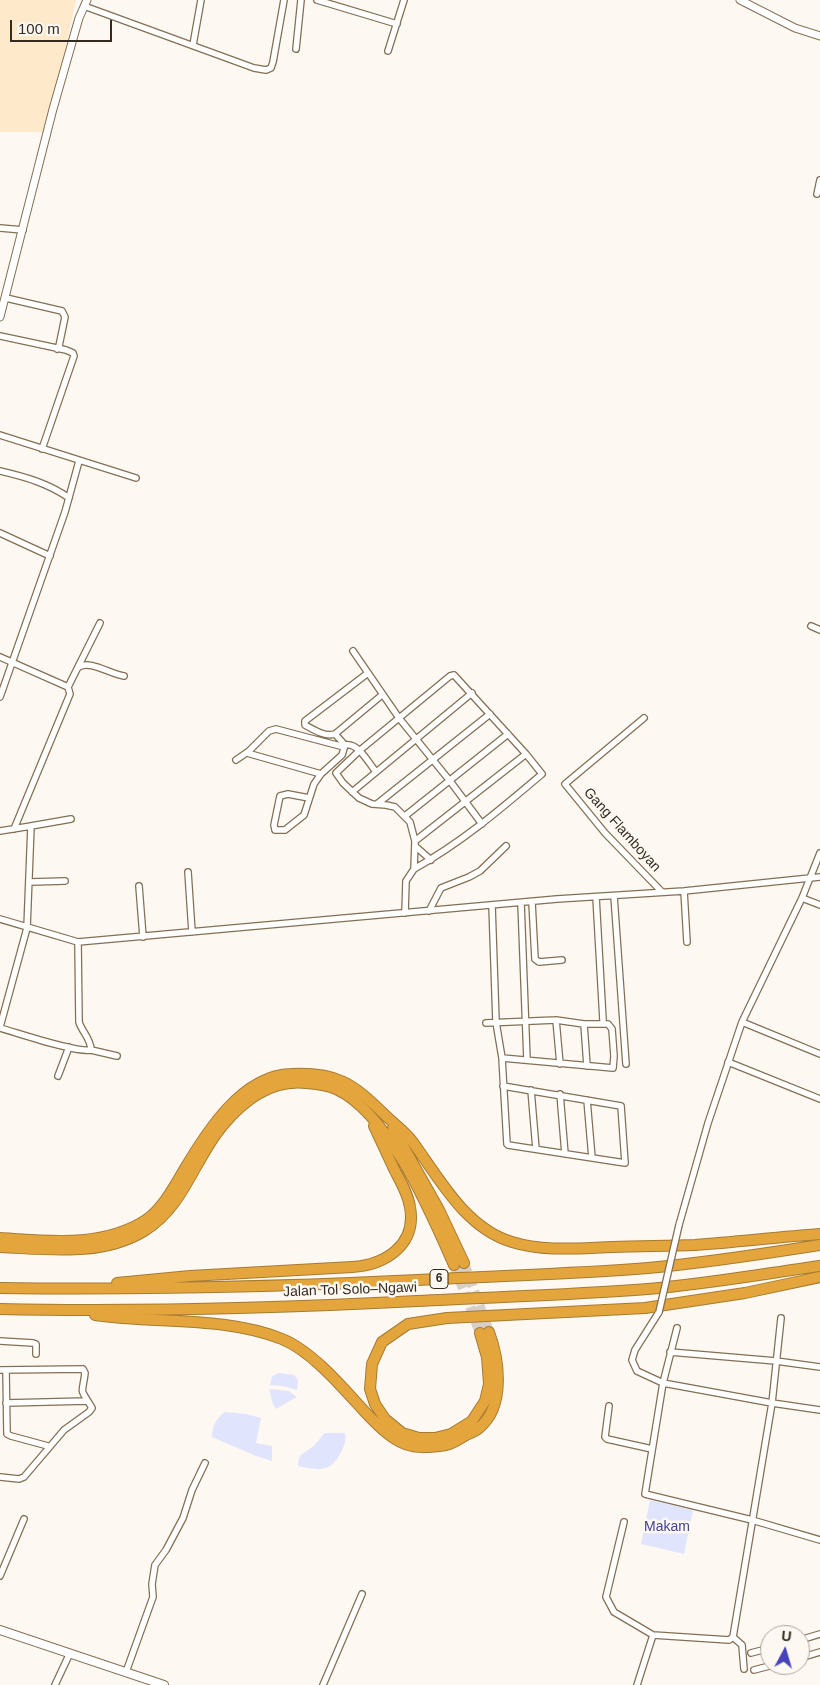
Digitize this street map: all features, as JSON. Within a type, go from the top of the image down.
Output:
[{"type":"highway","points":[[0,1238],[70,1242],[116,1234],[147,1219],[166,1199],[217,1120],[242,1094],[254,1085],[273,1077],[287,1074],[312,1074],[336,1078],[361,1092],[410,1138],[460,1207],[478,1224],[511,1242],[558,1248],[695,1245],[820,1234]]},
{"type":"highway","points":[[0,1247],[87,1250],[118,1243],[145,1230],[164,1215],[180,1194],[221,1127],[236,1111],[265,1089],[299,1082],[336,1089],[363,1108],[387,1136],[426,1202],[459,1264],[439,1210],[386,1116]]},
{"type":"highway","points":[[56,1289],[190,1276],[352,1268],[379,1262],[403,1243],[410,1228],[410,1207],[405,1192],[370,1117]]},
{"type":"highway","name":"Jalan Tol Solo–Ngawi","points":[[0,1288],[164,1289],[283,1286],[567,1273],[648,1268],[820,1245]]},
{"type":"highway","name":"Jalan Tol Solo–Ngawi","points":[[0,1309],[67,1310],[309,1305],[648,1288],[820,1266]]},
{"type":"highway","points":[[67,1310],[123,1319],[241,1327],[284,1340],[311,1357],[381,1429],[404,1444],[432,1448],[454,1443],[480,1427],[492,1410],[498,1385],[498,1363],[485,1332],[489,1384],[485,1401],[472,1420],[451,1434],[435,1438],[419,1438],[402,1433],[385,1419],[375,1404],[370,1388],[372,1364],[382,1342],[408,1324],[447,1318],[645,1308],[745,1293],[820,1277]]},
{"type":"main road","points":[[0,1630],[164,1685]]},
{"type":"street","points":[[193,45],[201,0]]},
{"type":"street","points":[[0,317],[53,110],[85,3],[254,68],[266,70],[271,68],[284,0]]},
{"type":"street","points":[[296,49],[301,0]]},
{"type":"street","points":[[317,0],[397,24]]},
{"type":"street","points":[[388,51],[404,0]]},
{"type":"street","points":[[740,0],[795,28],[820,36]]},
{"type":"street","points":[[817,194],[820,180]]},
{"type":"street","points":[[0,228],[23,230]]},
{"type":"street","points":[[6,298],[62,311],[66,317],[60,346],[57,349]]},
{"type":"street","points":[[0,336],[73,353],[74,356],[42,449]]},
{"type":"street","points":[[0,435],[136,478]]},
{"type":"street","points":[[0,697],[50,556],[79,461]]},
{"type":"street","points":[[0,471],[50,486],[69,498]]},
{"type":"street","points":[[0,533],[50,556]]},
{"type":"street","points":[[14,829],[70,694],[68,687],[100,623]]},
{"type":"street","points":[[811,626],[820,630]]},
{"type":"street","points":[[353,651],[399,718],[482,824]]},
{"type":"street","points":[[0,657],[68,687]]},
{"type":"street","points":[[79,667],[90,664],[113,674],[124,676]]},
{"type":"street","points":[[368,673],[304,723],[315,731],[329,735],[335,734],[382,695]]},
{"type":"street","points":[[405,912],[406,881],[414,869],[482,824],[542,774],[472,693],[457,677],[451,675],[359,751],[336,773],[352,792],[363,801],[395,808],[405,816],[412,828],[415,844],[414,869]]},
{"type":"street","points":[[352,792],[472,693]]},
{"type":"street","points":[[377,804],[490,714]]},
{"type":"street","name":"Gang Flamboyan","points":[[644,718],[566,784],[605,833],[662,892]]},
{"type":"street","points":[[236,760],[269,731],[276,729],[344,746],[352,744],[356,746],[376,772]]},
{"type":"street","points":[[309,798],[288,794],[280,796],[275,818],[275,830],[285,830],[300,820],[304,815],[314,784],[321,774],[342,755],[344,746],[335,734]]},
{"type":"street","points":[[405,816],[508,734]]},
{"type":"street","points":[[246,753],[321,774]]},
{"type":"street","points":[[415,844],[526,754]]},
{"type":"street","points":[[0,831],[71,819]]},
{"type":"street","points":[[31,826],[27,928],[0,1027],[78,1050],[91,1050],[117,1056]]},
{"type":"street","points":[[415,844],[430,860]]},
{"type":"street","points":[[429,911],[441,888],[469,878],[480,871],[506,846]]},
{"type":"street","points":[[820,853],[802,898],[742,1022],[708,1123],[680,1225],[659,1312],[635,1350],[632,1360],[637,1371],[663,1383],[820,1410]]},
{"type":"street","points":[[188,872],[192,932]]},
{"type":"street","points":[[0,919],[78,942],[405,912],[557,899],[684,891],[820,878]]},
{"type":"street","points":[[30,882],[66,881]]},
{"type":"street","points":[[139,886],[143,937]]},
{"type":"street","points":[[684,891],[687,942]]},
{"type":"street","points":[[614,896],[626,1064]]},
{"type":"street","points":[[596,897],[603,1020]]},
{"type":"street","points":[[802,898],[820,905]]},
{"type":"street","points":[[532,902],[534,959],[539,962],[562,960]]},
{"type":"street","points":[[521,903],[528,1060]]},
{"type":"street","points":[[492,905],[496,1022],[502,1058],[503,1086],[508,1145],[625,1163],[621,1107],[619,1105],[503,1086]]},
{"type":"street","points":[[78,942],[79,1022],[81,1029],[90,1042],[91,1050]]},
{"type":"street","points":[[556,1020],[560,1064]]},
{"type":"street","points":[[486,1023],[556,1020],[584,1024],[605,1024],[612,1029],[613,1068],[502,1058]]},
{"type":"street","points":[[742,1022],[820,1054]]},
{"type":"street","points":[[584,1024],[587,1066]]},
{"type":"street","points":[[58,1076],[69,1047]]},
{"type":"street","points":[[728,1062],[820,1098]]},
{"type":"street","points":[[531,1090],[536,1149]]},
{"type":"street","points":[[560,1094],[565,1154]]},
{"type":"street","points":[[587,1100],[592,1158]]},
{"type":"street","points":[[733,1637],[772,1403],[781,1318]]},
{"type":"street","points":[[677,1328],[663,1383],[645,1494],[752,1520],[820,1540]]},
{"type":"street","points":[[0,1342],[36,1344],[36,1354]]},
{"type":"street","points":[[670,1352],[776,1361],[820,1367]]},
{"type":"street","points":[[0,1477],[19,1479],[24,1477],[48,1446],[64,1430],[92,1408],[82,1395],[85,1372],[83,1369],[3,1370],[7,1434],[48,1446]]},
{"type":"street","points":[[6,1403],[88,1402]]},
{"type":"street","points":[[609,1406],[605,1432],[607,1439],[652,1449]]},
{"type":"street","points":[[126,1672],[154,1597],[152,1584],[155,1565],[176,1533],[192,1490],[205,1463]]},
{"type":"street","points":[[0,1576],[24,1518]]},
{"type":"street","points":[[624,1522],[606,1597],[614,1612],[653,1635],[729,1640],[733,1637]]},
{"type":"street","points":[[323,1685],[362,1594]]},
{"type":"street","points":[[638,1685],[653,1635]]},
{"type":"street","points":[[733,1637],[742,1645],[744,1669]]},
{"type":"street","points":[[751,1654],[760,1651]]},
{"type":"street","points":[[55,1685],[70,1653]]},
{"type":"street","points":[[754,1670],[760,1668]]},
{"type":"shaded area","points":[[0,0],[76,0],[48,132],[0,132]]},
{"type":"green space","points":[[278,1373],[294,1375],[298,1380],[297,1390],[270,1385],[272,1377]]},
{"type":"green space","points":[[269,1389],[289,1391],[297,1397],[276,1409]]},
{"type":"green space","points":[[225,1412],[261,1418],[256,1443],[272,1446],[272,1461],[212,1437],[215,1423]]},
{"type":"green space","points":[[325,1433],[345,1433],[345,1443],[333,1464],[323,1469],[298,1466],[301,1455]]},
{"type":"green space","name":"Makam","points":[[650,1500],[693,1510],[684,1554],[641,1544]]},
{"type":"tunnel","points":[[464,1263],[489,1332]]},
{"type":"tunnel","points":[[454,1265],[480,1333]]}]
